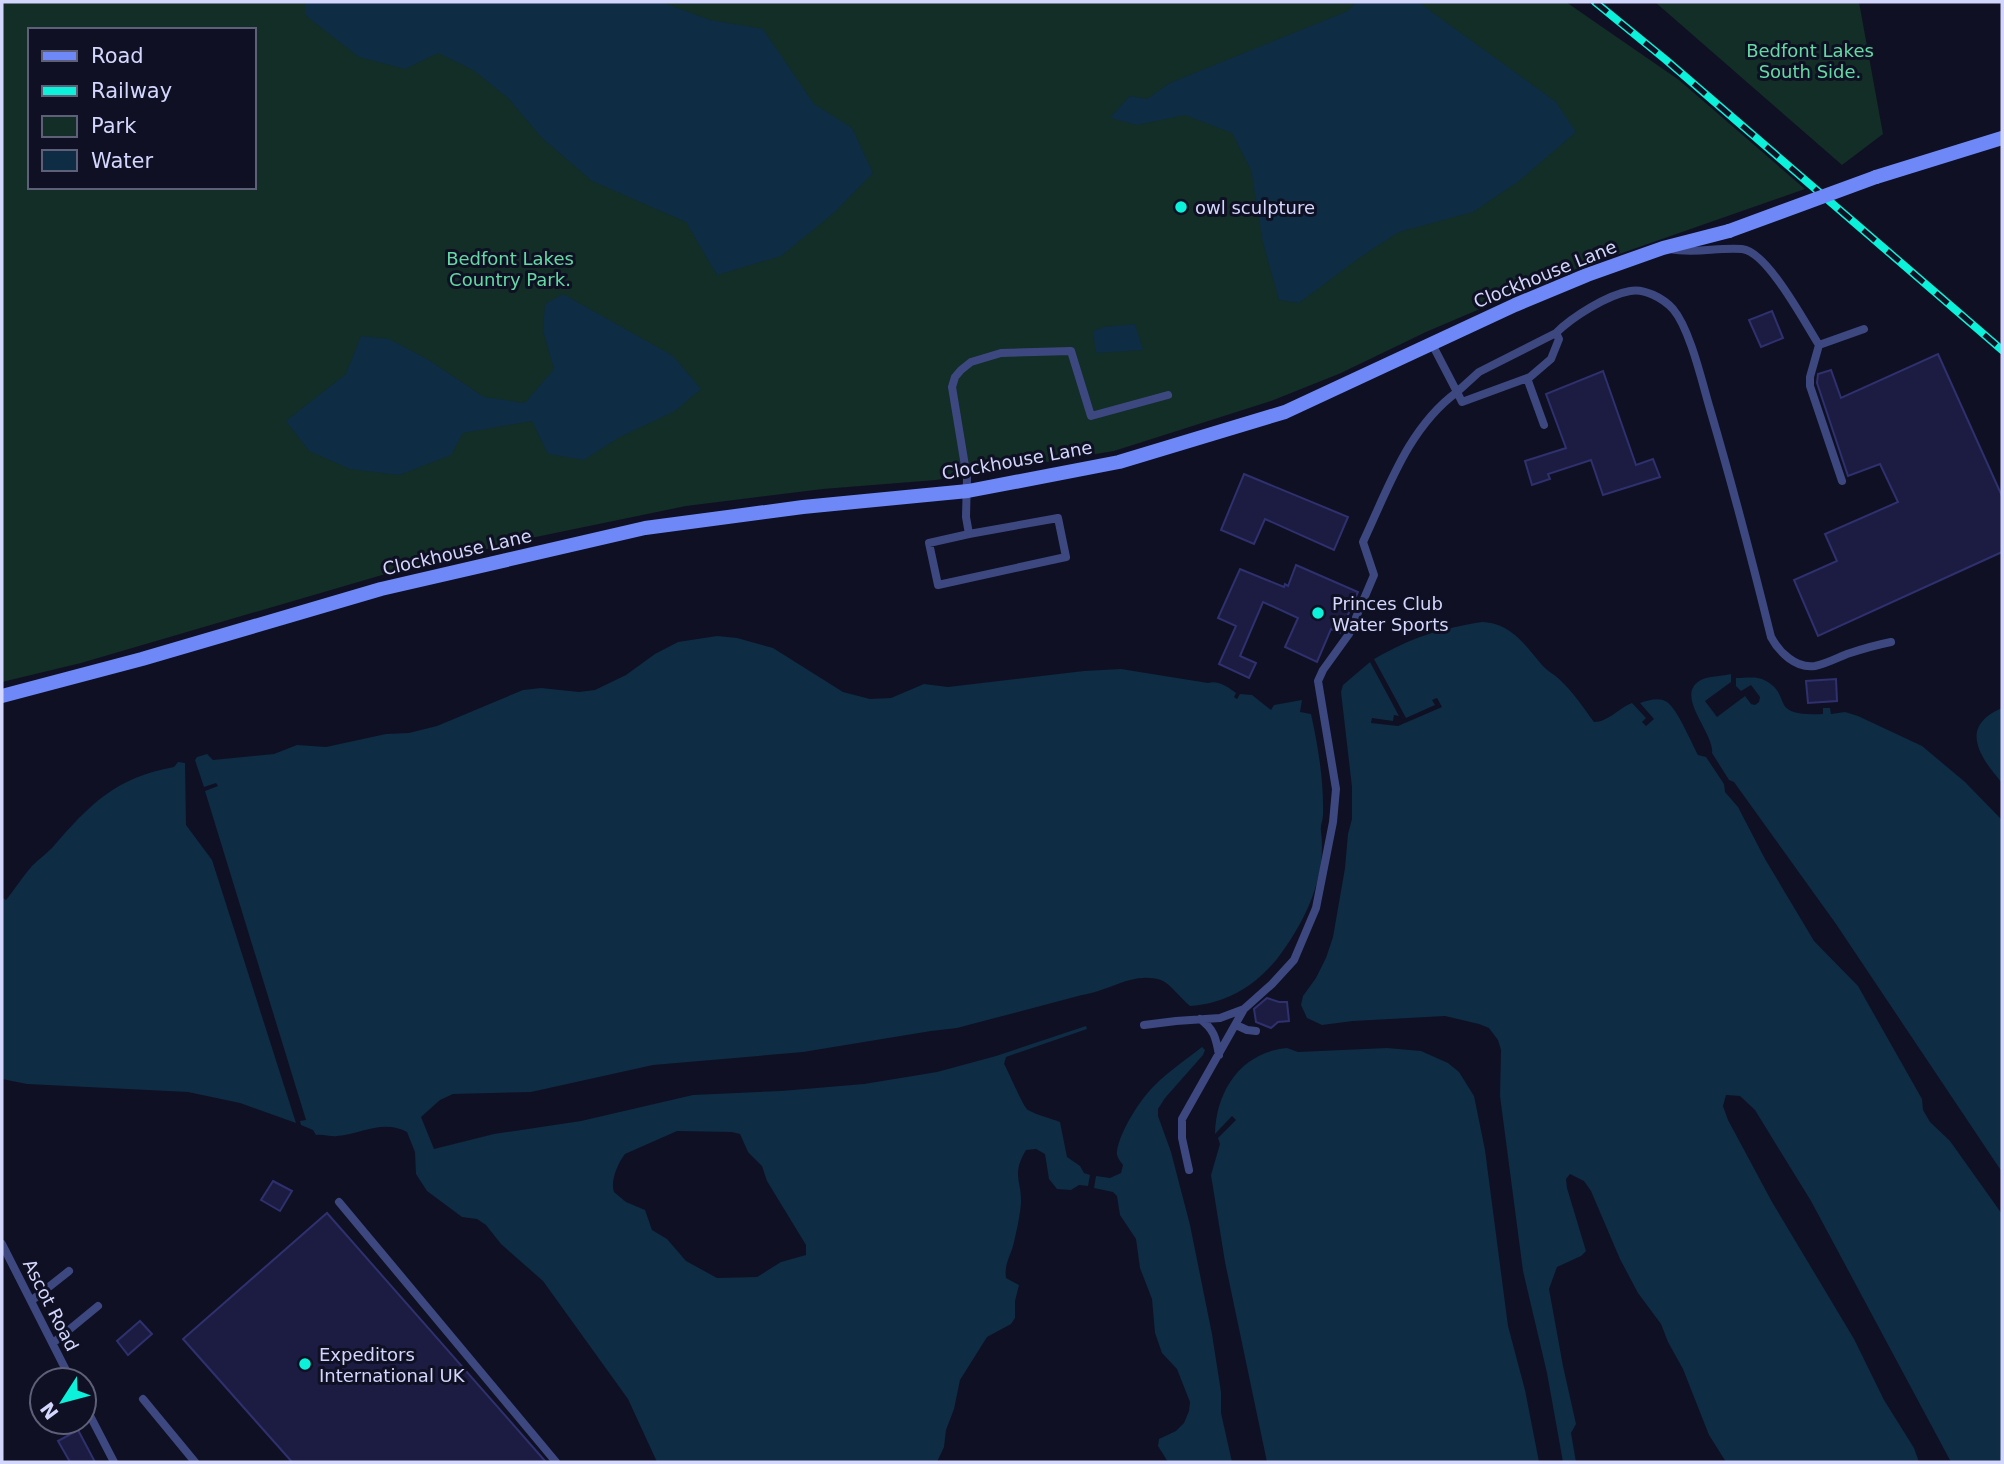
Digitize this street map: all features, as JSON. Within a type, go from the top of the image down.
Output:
[{"type":"main road","name":"Clockhouse Lane","points":[[2,696],[142,659],[382,589],[645,528],[803,507],[968,491],[1119,462],[1285,412],[1587,275],[1663,248],[1729,232],[1876,177],[2002,138]]},
{"type":"lane","points":[[1663,248],[1686,253],[1744,248],[1754,253],[1772,273],[1819,345],[1810,386],[1842,481]]},
{"type":"lane","points":[[1144,1025],[1220,1018],[1244,1009],[1294,960],[1316,908],[1333,822],[1336,789],[1323,698],[1318,681],[1349,634],[1374,575],[1363,542],[1407,447],[1437,407],[1479,372],[1556,333],[1581,313],[1630,290],[1646,292],[1672,308],[1680,319],[1698,366],[1741,516],[1771,637],[1776,645],[1792,661],[1815,666],[1864,648],[1891,642]]},
{"type":"lane","points":[[1819,345],[1864,329]]},
{"type":"lane","points":[[1432,344],[1462,402],[1527,378],[1551,359],[1559,339],[1556,333]]},
{"type":"lane","points":[[969,534],[966,517],[968,491],[952,387],[961,370],[971,362],[1001,353],[1070,351],[1091,416],[1168,395]]},
{"type":"lane","points":[[1527,378],[1544,425]]},
{"type":"lane","points":[[1058,518],[1066,557],[938,584],[929,543],[969,534],[1058,518]]},
{"type":"lane","points":[[1189,1170],[1182,1138],[1182,1119],[1244,1009]]},
{"type":"lane","points":[[1200,1019],[1210,1026],[1216,1038],[1219,1055]]},
{"type":"lane","points":[[1236,1025],[1256,1031]]},
{"type":"lane","points":[[339,1202],[556,1462]]},
{"type":"lane","name":"Ascot Road","points":[[2,1244],[64,1366]]},
{"type":"lane","points":[[31,1301],[69,1271]]},
{"type":"lane","points":[[53,1343],[98,1306]]},
{"type":"lane","points":[[143,1399],[195,1462]]},
{"type":"lane","points":[[98,1432],[113,1462]]},
{"type":"green space","name":"Bedfont Lakes Country Park.","points":[[2,2],[1566,2],[1679,80],[1805,189],[1559,275],[1426,332],[1341,373],[1271,401],[1114,451],[936,480],[823,489],[686,506],[531,538],[389,573],[81,663],[2,682]]},
{"type":"green space","name":"Bedfont Lakes South Side.","points":[[1655,2],[1859,2],[1883,134],[1842,165]]},
{"type":"water","points":[[305,2],[661,2],[710,20],[763,29],[814,104],[852,128],[873,173],[835,212],[781,256],[717,275],[686,222],[592,181],[542,138],[508,98],[473,70],[438,53],[405,69],[359,57],[305,15]]},
{"type":"water","points":[[1356,2],[1418,2],[1556,102],[1576,132],[1519,181],[1473,212],[1399,232],[1299,303],[1279,300],[1263,243],[1251,170],[1232,133],[1185,115],[1137,125],[1110,118],[1130,96],[1147,99],[1170,83],[1348,11]]},
{"type":"water","points":[[563,294],[673,356],[701,389],[675,411],[620,437],[584,460],[548,454],[532,421],[463,433],[451,455],[399,475],[350,469],[309,451],[286,421],[346,374],[361,336],[389,339],[427,359],[484,397],[525,403],[554,369],[543,331],[545,304]]},
{"type":"water","points":[[1135,324],[1143,350],[1096,353],[1093,331],[1104,327]]},
{"type":"water","points":[[1482,622],[1501,626],[1516,636],[1544,667],[1569,689],[1594,722],[1604,720],[1632,703],[1646,718],[1642,722],[1646,726],[1654,719],[1640,703],[1661,700],[1671,706],[1698,755],[1706,757],[1724,784],[1725,792],[1738,807],[1765,859],[1814,941],[1858,986],[1922,1099],[1923,1110],[1930,1122],[1950,1141],[2002,1214],[2002,1462],[1951,1462],[1811,1201],[1755,1110],[1740,1096],[1726,1095],[1723,1106],[1728,1120],[1772,1202],[1854,1339],[1884,1400],[1914,1448],[1919,1462],[1726,1462],[1709,1435],[1683,1369],[1661,1324],[1638,1293],[1620,1259],[1591,1191],[1584,1181],[1570,1174],[1566,1179],[1567,1188],[1586,1251],[1557,1267],[1549,1289],[1576,1424],[1571,1433],[1576,1462],[1563,1462],[1547,1373],[1523,1271],[1500,1096],[1501,1050],[1498,1040],[1489,1028],[1445,1016],[1322,1025],[1307,1018],[1301,1005],[1303,996],[1326,958],[1333,937],[1352,819],[1352,787],[1341,692],[1343,685],[1370,662],[1399,716],[1394,715],[1393,721],[1372,718],[1371,723],[1398,726],[1442,707],[1437,698],[1432,700],[1435,705],[1406,718],[1374,659],[1426,635]]},
{"type":"water","points":[[717,636],[737,638],[773,648],[843,692],[870,699],[891,698],[924,684],[948,687],[1121,669],[1219,683],[1236,693],[1234,697],[1237,699],[1240,694],[1252,695],[1271,710],[1274,705],[1302,700],[1300,712],[1311,714],[1320,764],[1323,802],[1321,865],[1317,882],[1297,930],[1277,959],[1249,985],[1228,997],[1190,1006],[1165,982],[1141,978],[957,1028],[803,1052],[653,1065],[531,1092],[453,1094],[440,1100],[421,1117],[434,1149],[494,1134],[581,1121],[693,1095],[864,1084],[937,1072],[996,1056],[1086,1026],[1087,1029],[1006,1057],[1004,1064],[1028,1110],[1060,1122],[1067,1157],[1080,1166],[1084,1173],[1090,1175],[1088,1186],[1079,1185],[1071,1190],[1057,1189],[1049,1179],[1045,1154],[1036,1149],[1026,1150],[1018,1172],[1021,1208],[1006,1273],[1006,1278],[1019,1285],[1015,1318],[1011,1324],[987,1337],[960,1380],[944,1447],[937,1462],[657,1462],[628,1399],[543,1281],[501,1244],[486,1225],[477,1219],[462,1217],[427,1191],[416,1174],[415,1152],[407,1132],[398,1128],[381,1127],[346,1135],[316,1135],[313,1130],[301,1125],[300,1121],[306,1120],[205,791],[218,786],[216,783],[204,787],[195,760],[197,757],[207,754],[213,760],[274,754],[297,745],[326,747],[386,734],[409,733],[437,726],[523,690],[595,690],[626,675],[655,654],[678,642]],"holes":[[[677,1131],[740,1134],[748,1152],[762,1166],[767,1181],[806,1245],[806,1255],[781,1262],[757,1277],[717,1278],[686,1261],[667,1239],[652,1230],[645,1210],[626,1202],[613,1188],[615,1172],[625,1154]]]},
{"type":"water","points":[[1731,674],[1731,682],[1705,701],[1717,717],[1745,696],[1751,704],[1759,702],[1760,697],[1751,685],[1741,691],[1736,686],[1736,678],[1761,679],[1773,686],[1787,709],[1794,712],[1823,714],[1823,708],[1830,708],[1831,714],[1845,712],[1858,716],[1922,746],[1965,782],[2002,820],[2002,1172],[1836,924],[1712,753],[1691,694],[1694,685],[1703,679]]},
{"type":"water","points":[[2002,708],[2002,783],[1981,753],[1977,733],[1980,724],[1988,716]]},
{"type":"water","points":[[178,762],[185,763],[186,825],[212,860],[296,1123],[240,1103],[188,1092],[27,1084],[2,1079],[3,898],[6,900],[32,866],[105,795],[135,778],[174,767]]},
{"type":"water","points":[[1202,1047],[1205,1050],[1203,1055],[1165,1098],[1158,1109],[1158,1116],[1171,1152],[1190,1225],[1212,1334],[1221,1392],[1221,1413],[1232,1462],[1168,1462],[1158,1446],[1159,1439],[1176,1431],[1184,1423],[1190,1402],[1177,1369],[1162,1353],[1155,1333],[1152,1299],[1140,1268],[1136,1239],[1120,1215],[1117,1196],[1113,1192],[1094,1188],[1096,1176],[1110,1178],[1121,1173],[1123,1165],[1117,1153],[1119,1143],[1132,1115],[1144,1098],[1166,1075]]},
{"type":"water","points":[[1287,1048],[1298,1052],[1387,1048],[1421,1051],[1448,1063],[1459,1072],[1474,1096],[1485,1150],[1508,1326],[1525,1390],[1539,1462],[1267,1462],[1225,1262],[1211,1175],[1220,1144],[1218,1138],[1236,1120],[1232,1116],[1215,1134],[1220,1103],[1226,1089],[1245,1065],[1271,1051]]},
{"type":"building","points":[[1772,311],[1783,338],[1761,347],[1749,320]]},
{"type":"building","points":[[1938,354],[2002,496],[2002,552],[1818,636],[1794,580],[1837,561],[1825,534],[1898,502],[1880,464],[1848,476],[1817,383],[1818,374],[1831,370],[1841,398]]},
{"type":"building","points":[[1603,371],[1636,465],[1653,459],[1660,477],[1603,495],[1591,460],[1548,474],[1550,479],[1532,485],[1525,461],[1566,448],[1546,394]]},
{"type":"building","points":[[1244,474],[1348,517],[1334,550],[1265,519],[1254,544],[1221,530]]},
{"type":"building","points":[[1296,565],[1358,592],[1340,633],[1331,629],[1317,662],[1285,647],[1298,618],[1263,602],[1240,656],[1256,663],[1249,678],[1219,664],[1236,626],[1218,618],[1240,569],[1284,587],[1285,584],[1288,586]]},
{"type":"building","points":[[1836,679],[1837,701],[1808,703],[1806,681]]},
{"type":"building","points":[[1267,998],[1287,1002],[1289,1021],[1278,1022],[1271,1028],[1256,1022],[1254,1009]]},
{"type":"building","points":[[273,1181],[292,1191],[280,1211],[261,1200]]},
{"type":"building","points":[[327,1213],[546,1462],[292,1462],[183,1339]]},
{"type":"building","points":[[140,1321],[152,1334],[128,1355],[117,1341]]},
{"type":"building","points":[[67,1436],[81,1436],[95,1462],[70,1462],[58,1441]]},
{"type":"railway","points":[[1595,2],[2002,350]]},
{"type":"place","name":"owl sculpture","points":[[1181,207]]},
{"type":"place","name":"Princes Club Water Sports","points":[[1318,613]]},
{"type":"place","name":"Expeditors International UK","points":[[305,1364]]}]
